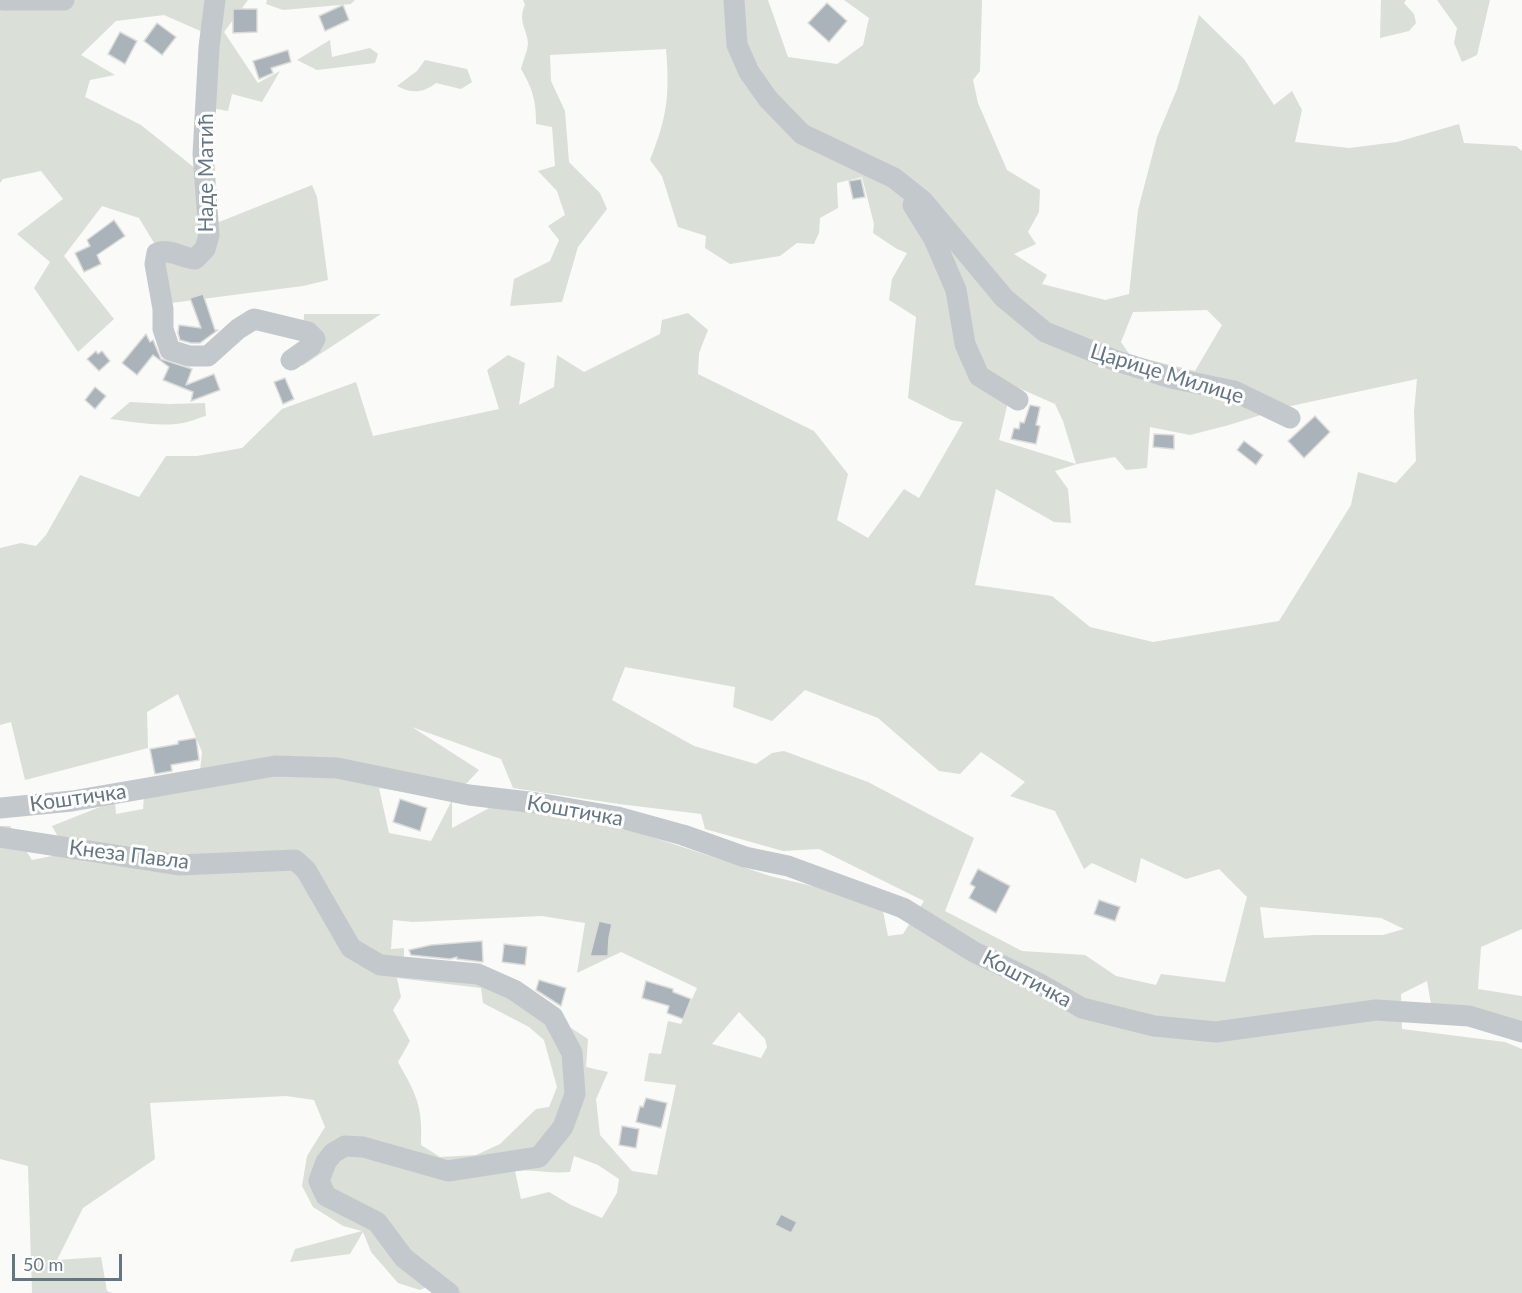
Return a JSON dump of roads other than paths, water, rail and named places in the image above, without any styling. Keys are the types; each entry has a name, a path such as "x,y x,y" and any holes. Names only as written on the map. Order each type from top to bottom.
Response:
{"street":[{"path":"3,0 64,0"},
{"name":"Наде Матић","path":"215,0 209,46 203,154 209,235 205,249 195,259 183,258 164,250 157,253 154,264 163,309 164,329 170,350 189,356 208,356 238,329 254,319 309,332 315,339 311,346 291,360"},
{"name":"Царице Милице","path":"734,0 737,45 749,72 768,99 802,135 894,178 923,201 1004,298 1045,332 1114,360 1171,378 1234,391 1290,418"},
{"path":"894,178 934,239 956,290 965,344 978,376 1018,400"},
{"name":"Коштичка","path":"0,808 72,801 275,766 337,768 469,795 537,803 618,817 683,835 745,857 788,866 903,908 975,952 1042,985 1082,1008 1154,1026 1216,1032 1376,1010 1469,1016 1522,1032"},
{"name":"Кнеза Павла","path":"0,837 179,865 295,860 306,870 351,948 380,965 478,974 514,990 553,1017 572,1053 575,1094 563,1127 539,1157 448,1171 363,1147 345,1146 333,1153 326,1162 319,1181 326,1196 377,1222 404,1258 449,1293"}]}
